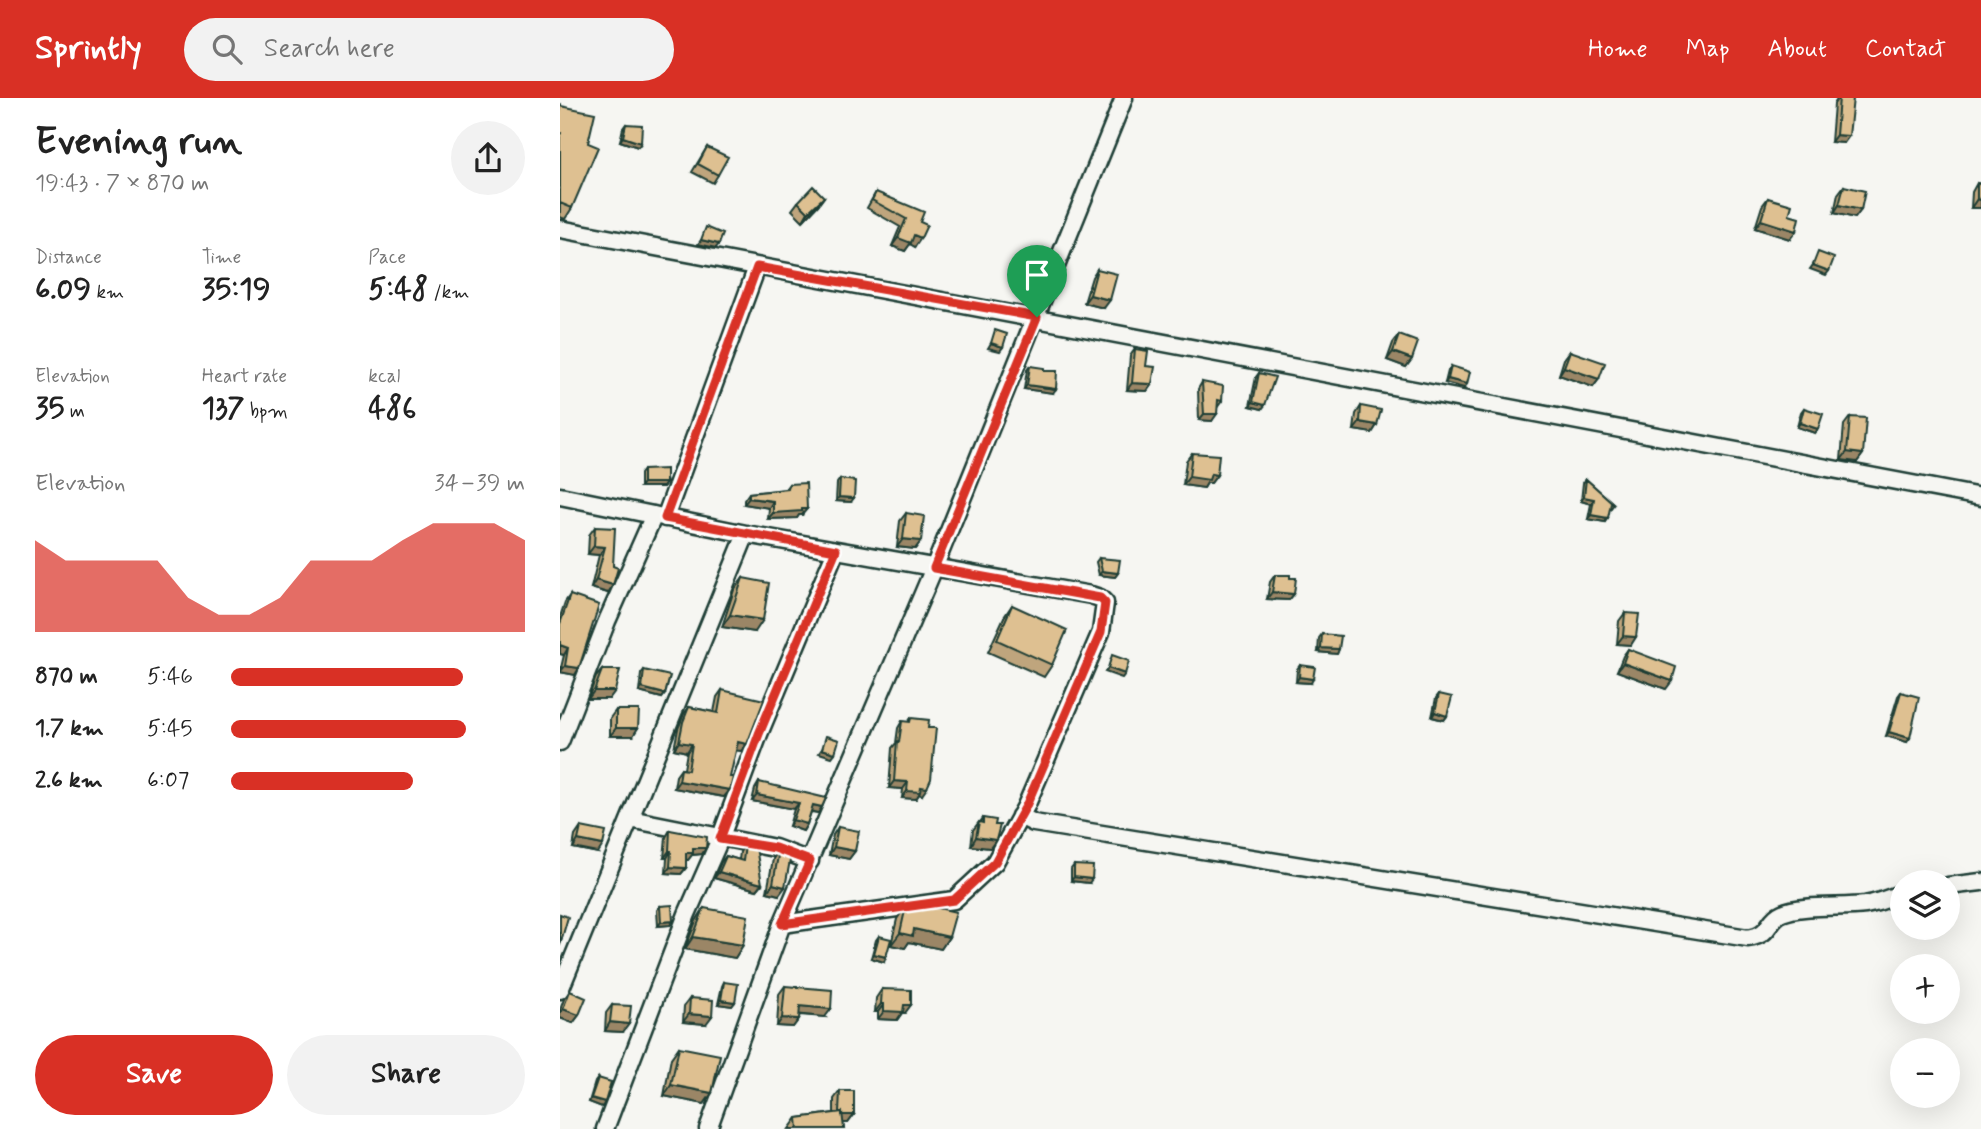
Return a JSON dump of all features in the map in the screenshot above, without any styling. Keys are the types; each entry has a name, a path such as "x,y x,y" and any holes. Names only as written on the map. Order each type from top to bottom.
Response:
{"street":[{"path":"708,1129 782,924 934,568 1124,98"},
{"path":"560,229 1981,497"},
{"path":"560,742 607,621 659,517 757,267"},
{"path":"561,497 746,534 1091,596 1100,598 1105,603 1101,632 1020,816 995,862 954,900 782,924"},
{"path":"560,990 746,534"},
{"path":"606,1129 687,914 720,839 759,734 836,550"},
{"path":"1020,816 1034,823 1666,927 1748,938 1758,937 1766,932 1775,918 1782,913 1821,907 1865,905 1890,897"},
{"path":"630,819 775,848 810,861"},
{"path":"1960,885 1981,882"}],"building":[{"path":"1839,98 1853,98 1849,136 1836,135"},
{"path":"561,106 595,113 588,143 598,147 572,208 560,203"},
{"path":"626,124 642,125 641,143 623,137"},
{"path":"707,147 728,157 718,175 698,164"},
{"path":"1977,183 1981,184 1981,200 1977,199"},
{"path":"813,186 824,197 808,212 798,202"},
{"path":"1844,186 1865,191 1861,210 1839,205"},
{"path":"876,192 924,212 920,222 927,225 921,238 914,235 911,243 898,238 906,219 872,200"},
{"path":"1768,198 1792,205 1789,215 1799,218 1796,231 1761,220"},
{"path":"706,227 723,234 719,244 701,240"},
{"path":"1818,252 1834,258 1829,271 1813,265"},
{"path":"1097,269 1117,274 1110,300 1090,295"},
{"path":"995,330 1007,334 1003,347 991,343"},
{"path":"1399,335 1418,342 1412,359 1393,352"},
{"path":"1135,349 1148,351 1146,366 1155,367 1152,384 1132,383"},
{"path":"1570,351 1605,363 1599,379 1564,367"},
{"path":"1030,366 1044,368 1044,371 1057,371 1056,389 1027,385"},
{"path":"1451,366 1470,372 1467,384 1448,379"},
{"path":"1259,373 1275,377 1265,405 1253,402"},
{"path":"1202,382 1223,386 1222,401 1218,400 1217,414 1204,414"},
{"path":"1361,406 1381,410 1377,425 1360,422"},
{"path":"1804,408 1823,414 1818,429 1800,423"},
{"path":"1850,417 1866,418 1863,454 1847,452"},
{"path":"1192,453 1219,455 1217,475 1211,474 1209,480 1189,477"},
{"path":"666,469 666,483 643,483 643,470"},
{"path":"840,479 855,481 854,498 839,497"},
{"path":"1586,479 1614,504 1611,503 1608,518 1591,515 1594,499 1584,497"},
{"path":"806,483 807,509 802,511 773,513 773,501 749,498 749,493 788,489 789,484"},
{"path":"906,513 924,516 921,541 903,539"},
{"path":"595,527 615,528 613,566 618,568 613,585 596,580 605,547 594,546"},
{"path":"1099,558 1120,560 1118,573 1102,571"},
{"path":"1275,575 1290,575 1290,578 1296,578 1294,594 1272,592"},
{"path":"743,578 769,583 763,620 730,615"},
{"path":"570,595 599,605 579,668 565,666 568,648 560,645 560,624"},
{"path":"1012,605 1067,630 1052,665 997,640"},
{"path":"1625,613 1639,614 1636,637 1623,636"},
{"path":"1322,634 1341,636 1339,649 1321,648"},
{"path":"1628,649 1676,667 1672,681 1623,663"},
{"path":"1112,655 1129,661 1125,674 1108,668"},
{"path":"1300,665 1315,667 1313,679 1299,677"},
{"path":"602,670 620,670 615,691 594,691"},
{"path":"644,670 670,676 665,694 642,688"},
{"path":"722,690 764,700 747,744 738,742 730,777 733,777 730,790 679,781 681,769 688,770 692,744 679,742 689,707 718,713"},
{"path":"1901,692 1919,697 1910,738 1889,732"},
{"path":"1439,694 1452,697 1447,716 1435,712"},
{"path":"616,710 639,710 638,728 616,728"},
{"path":"911,718 929,720 928,728 936,728 931,779 927,788 921,787 920,792 907,791 908,782 894,781 897,741 899,742 902,721 910,722"},
{"path":"826,736 839,740 835,753 822,749"},
{"path":"759,782 826,798 822,807 813,805 807,824 793,820 799,803 757,795"},
{"path":"983,818 996,820 995,825 1000,825 996,840 976,837 979,822 983,823"},
{"path":"581,827 606,832 603,845 578,840"},
{"path":"838,827 859,831 855,851 834,847"},
{"path":"670,830 707,837 706,848 693,848 693,853 686,853 686,868 670,867"},
{"path":"745,845 756,847 762,884 719,872 726,856 743,861"},
{"path":"779,850 791,855 785,887 773,884"},
{"path":"1074,865 1093,866 1092,879 1074,877"},
{"path":"921,904 956,912 949,937 914,929 913,936 900,933 906,906"},
{"path":"672,905 673,921 661,922 660,906"},
{"path":"704,908 748,916 743,945 693,937"},
{"path":"560,914 568,917 560,945"},
{"path":"879,936 891,939 886,957 874,954"},
{"path":"724,982 738,984 735,1002 721,1000"},
{"path":"785,986 832,990 831,1009 800,1006 799,1019 782,1018"},
{"path":"882,989 911,990 911,1005 904,1005 903,1012 884,1011 884,1004 881,1004"},
{"path":"570,991 586,998 579,1015 563,1009"},
{"path":"690,998 713,1000 712,1016 689,1014"},
{"path":"612,1005 631,1006 629,1024 610,1022"},
{"path":"679,1047 720,1055 712,1093 671,1085"},
{"path":"598,1078 611,1082 605,1102 591,1098"},
{"path":"840,1091 854,1091 854,1115 842,1115 842,1112 839,1112"},
{"path":"842,1112 844,1129 798,1129 797,1118"}],"route":[{"path":"757,267 1037,317 934,568 1100,598 1105,603 1101,632 1026,806 995,862 954,900 782,924 810,861 775,848 720,839 759,734 836,550 665,518 757,267"}]}
